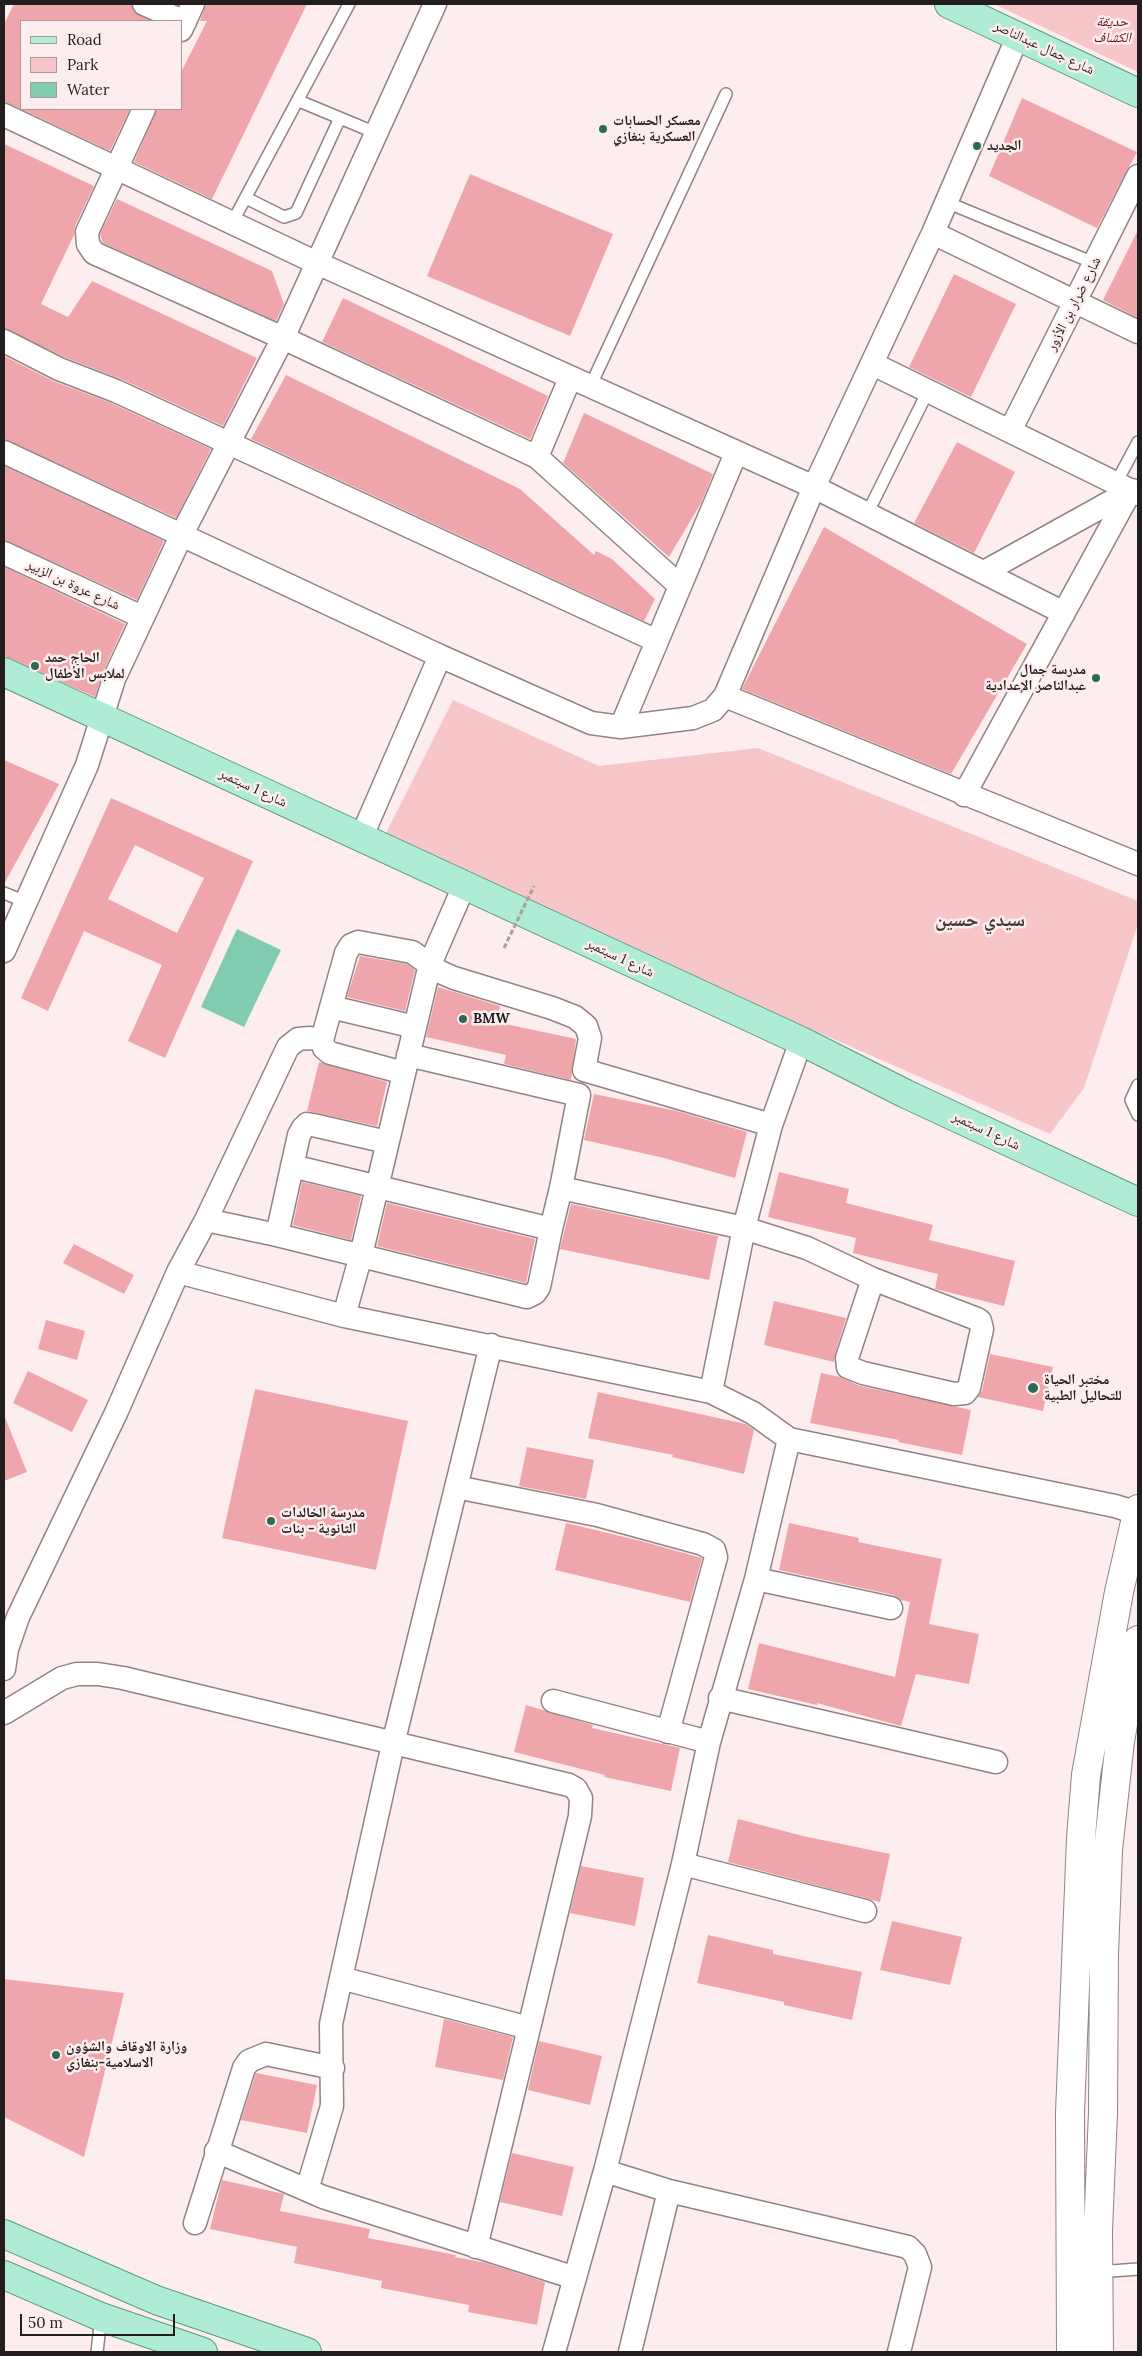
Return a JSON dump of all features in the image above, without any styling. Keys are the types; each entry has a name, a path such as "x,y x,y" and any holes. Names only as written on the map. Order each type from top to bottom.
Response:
{"main road":[{"name":"شارع جمال عبدالناصر","path":"949,4 1138,93"},
{"name":"شارع 1 سبتمبر","path":"4,672 801,1041 1134,1205"},
{"path":"1099,2352 1085,2272 1070,2113 1081,1838 1086,1775 1119,1592 1138,1511"},
{"path":"1071,2352 1085,2272 1103,2113 1104,1954 1108,1850 1120,1741 1138,1640"},
{"path":"4,2234 156,2300 307,2352"},
{"path":"4,2275 101,2317 203,2352"}],"street":[{"path":"144,4 187,19"},
{"path":"4,951 87,765 114,678 182,534 282,338 435,4"},
{"path":"4,452 440,656 591,723 620,727 693,718 713,710 725,696 814,487 933,233 1018,36"},
{"path":"144,110 87,232 88,244 94,254 282,338 537,457 680,586"},
{"path":"4,115 317,263 814,487 1064,613"},
{"name":"شارع ضرار بن الأزور","path":"1010,431 1138,176"},
{"path":"933,233 1138,332"},
{"path":"4,341 58,368 116,391 657,641"},
{"path":"873,364 1131,488"},
{"path":"537,457 580,382"},
{"path":"620,727 736,453"},
{"path":"984,572 1131,488"},
{"path":"964,795 1131,488"},
{"name":"شارع عروة بن الزبير","path":"4,554 142,617"},
{"path":"361,838 440,656"},
{"path":"725,696 964,795 1138,864"},
{"path":"344,1316 361,1255 430,964 464,886"},
{"path":"206,1220 361,1255 528,1297 535,1293 539,1287 561,1188 584,1070 590,1038 586,1026 575,1017 552,1008 454,978 440,972 412,952 358,942 351,945 346,953 322,1040 324,1048 330,1053 406,1064 579,1095"},
{"path":"331,1007 415,1026"},
{"path":"4,1669 7,1649 18,1617 116,1412 178,1272 206,1220 288,1047 298,1039 322,1040"},
{"path":"711,1392 744,1228 772,1125 801,1041"},
{"path":"584,1070 772,1125"},
{"path":"277,1235 299,1134 307,1124 387,1142"},
{"path":"292,1166 551,1229"},
{"path":"561,1188 744,1228 807,1248 873,1279 980,1320 982,1329 968,1388 965,1393 954,1394 863,1373 848,1367 847,1358 873,1279"},
{"path":"178,1272 344,1316 711,1392 753,1413 789,1439 1138,1511"},
{"path":"307,2190 332,2106 332,2024 342,1978 393,1744 491,1345"},
{"path":"554,2352 605,2171 683,1864 720,1698 756,1579 789,1439"},
{"path":"456,1487 597,1515 703,1544 714,1550 716,1557 668,1732"},
{"path":"756,1579 891,1608"},
{"path":"4,1713 62,1678 78,1674 98,1674 133,1680 393,1744 560,1782 576,1788 581,1798 580,1816 476,2247"},
{"path":"720,1698 996,1762"},
{"path":"553,1701 709,1742"},
{"path":"683,1864 865,1911"},
{"path":"342,1978 528,2028"},
{"path":"194,2223 244,2068 249,2061 266,2054 333,2068"},
{"path":"216,2151 324,2198 575,2278"},
{"path":"605,2171 669,2190 908,2247 915,2254 920,2267 899,2352"},
{"path":"630,2352 669,2190"}],"lane":[{"path":"232,223 349,4"},
{"path":"580,382 726,94"},
{"path":"299,100 376,133"},
{"path":"246,198 284,217 296,213 340,118"},
{"path":"946,202 1094,263"},
{"path":"867,514 928,391"},
{"path":"1131,488 1138,442"},
{"path":"4,893 26,902"},
{"path":"1138,1085 1131,1100 1138,1115"},
{"path":"1085,2272 1138,2269"},
{"path":"96,2352 101,2317"}],"path":[{"path":"504,948 534,886"}],"green space":[{"name":"حديقة الكشاف","path":"994,4 1138,4 1138,72"},
{"path":"453,700 599,766 758,748 1138,901 1138,924 1084,1088 1050,1134 382,841"}],"water":[{"path":"237,929 281,950 244,1027 201,1007"}],"building":[{"path":"14,4 131,4 134,12 149,20 20,20 20,109 4,102 4,24"},
{"path":"206,4 307,4 212,199 134,162 157,110 182,110 182,70 207,21 200,21"},
{"path":"1022,98 1137,152 1097,228 989,176"},
{"path":"23,110 130,110 110,151"},
{"path":"4,144 94,186 75,226 74,235 41,304 68,317 92,281 257,358 223,426 121,379 64,357 4,328"},
{"path":"470,174 613,234 570,336 427,276"},
{"path":"117,199 272,271 284,304 276,321 103,243 100,234"},
{"path":"1138,230 1138,318 1103,300"},
{"path":"954,274 1016,304 971,397 909,367"},
{"path":"343,298 548,396 530,439 322,342"},
{"path":"4,356 53,381 111,403 211,449 176,518 4,439"},
{"path":"286,375 520,489 594,555 596,551 612,559 655,599 644,621 251,439"},
{"path":"584,413 713,474 701,503 669,557 563,463"},
{"path":"957,442 1015,472 974,553 914,523"},
{"path":"4,466 164,541 137,600 4,540"},
{"path":"824,527 1027,644 951,774 742,689"},
{"path":"4,567 125,624 102,674 95,697 4,656"},
{"path":"4,760 59,784 4,884"},
{"path":"111,798 253,861 165,1058 128,1041 162,965 84,931 48,1011 21,998","holes":["135,845 204,878 177,933 108,899"]},
{"path":"360,956 407,964 415,970 405,1011 347,997"},
{"path":"438,987 500,1006 496,1022 576,1039 571,1080 504,1064 506,1055 426,1037"},
{"path":"319,1062 387,1082 377,1126 307,1111"},
{"path":"594,1094 677,1111 747,1132 735,1178 664,1158 584,1140"},
{"path":"779,1172 849,1189 846,1203 933,1225 929,1240 1015,1261 1004,1306 935,1289 938,1274 853,1253 856,1238 768,1217"},
{"path":"302,1182 361,1196 351,1240 293,1225"},
{"path":"387,1203 535,1239 526,1283 377,1246"},
{"path":"571,1204 718,1236 709,1280 560,1249"},
{"path":"74,1244 134,1275 124,1294 63,1263"},
{"path":"774,1301 846,1318 834,1362 764,1345"},
{"path":"46,1320 85,1331 77,1360 38,1349"},
{"path":"990,1354 1053,1367 1043,1411 978,1397 982,1391"},
{"path":"28,1371 88,1400 72,1432 13,1403"},
{"path":"821,1373 840,1377 860,1386 971,1410 962,1455 898,1442 899,1440 810,1423"},
{"path":"255,1389 408,1421 376,1570 222,1538"},
{"path":"598,1392 746,1424 754,1430 744,1474 672,1457 673,1455 588,1438"},
{"path":"4,1415 27,1472 4,1481"},
{"path":"527,1447 594,1460 586,1499 519,1486"},
{"path":"566,1523 702,1558 690,1602 555,1570"},
{"path":"789,1523 859,1538 858,1542 942,1559 929,1624 979,1634 969,1684 916,1674 901,1726 817,1703 817,1705 748,1689 759,1643 895,1677 910,1602 901,1600 894,1595 779,1570"},
{"path":"526,1705 593,1725 592,1728 680,1748 671,1791 604,1777 605,1775 514,1752"},
{"path":"738,1819 803,1836 890,1854 880,1902 728,1862"},
{"path":"581,1866 644,1878 635,1926 570,1913"},
{"path":"892,1921 962,1937 950,1985 880,1970"},
{"path":"708,1935 773,1950 773,1954 862,1972 852,2020 784,2005 784,2002 697,1983"},
{"name":"وزارة الاوقاف والشؤون الاسلامية-بنغازي","path":"4,1979 124,1993 84,2157 4,2117"},
{"path":"444,2019 513,2037 503,2080 435,2067"},
{"path":"539,2041 602,2056 590,2105 528,2090"},
{"path":"256,2073 317,2085 307,2133 241,2120"},
{"path":"512,2153 574,2167 562,2216 500,2202"},
{"path":"222,2180 284,2194 280,2211 370,2229 368,2238 456,2255 455,2257 486,2263 545,2282 537,2325 468,2312 469,2305 381,2288 382,2281 294,2263 297,2247 210,2229"}],"place":[{"name":"معسكر الحسابات العسكرية بنغازي","path":"603,129"},
{"name":"الجديد","path":"977,146"},
{"name":"الحاج حمد لملابس الأطفال","path":"35,666"},
{"name":"مدرسة جمال عبدالناصر الإعدادية","path":"1096,678"},
{"name":"BMW","path":"463,1019"},
{"name":"مختبر الحياة للتحاليل الطبية","path":"1033,1388"},
{"name":"مدرسة الخالدات الثانوية - بنات","path":"271,1521"},
{"name":"وزارة الاوقاف والشؤون الاسلامية-بنغازي","path":"56,2055"}],"district":[{"name":"سيدي حسين","path":"980,921"}]}
